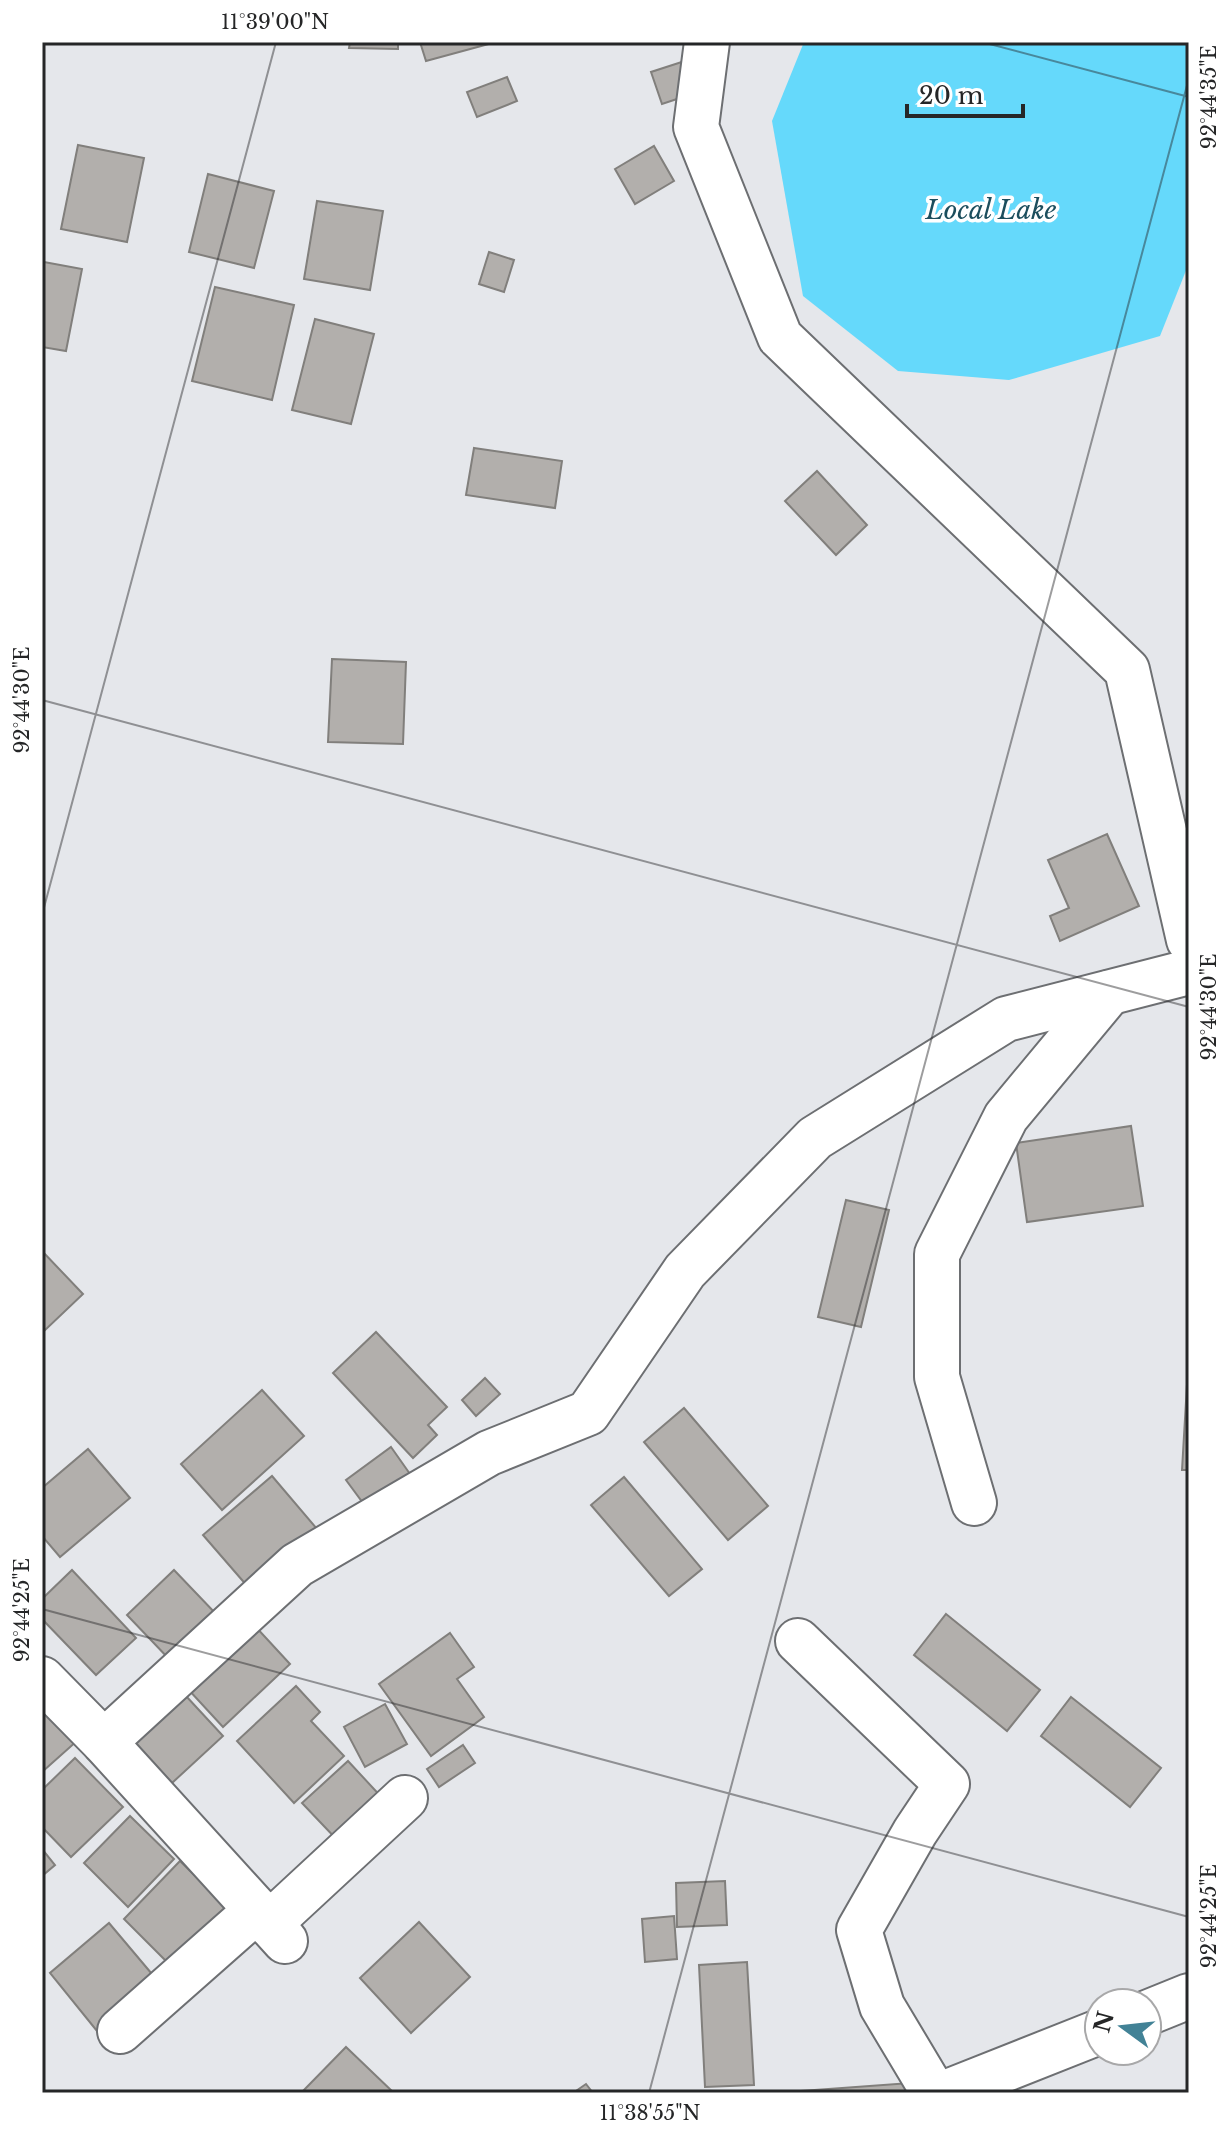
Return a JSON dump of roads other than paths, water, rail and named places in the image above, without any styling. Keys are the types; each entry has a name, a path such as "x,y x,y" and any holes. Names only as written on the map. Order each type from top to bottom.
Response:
{"street":[{"path":"707,42 696,127 780,337 1127,670 1189,940"},
{"path":"104,1742 297,1565 489,1453 588,1413 685,1271 815,1138 1006,1019 1189,972"},
{"path":"974,1503 937,1377 937,1254 1006,1117 1109,993"},
{"path":"798,1641 947,1784 915,1832 859,1930 882,2006 934,2093"},
{"path":"42,1679 104,1742 270,1925"},
{"path":"120,2031 270,1925 405,1798"},
{"path":"1163,2007 1189,1996"},
{"path":"945,2093 1083,2038"}],"water":[{"name":"Local Lake","path":"804,42 1189,42 1189,263 1160,336 1009,380 898,371 803,296 772,121"}]}
